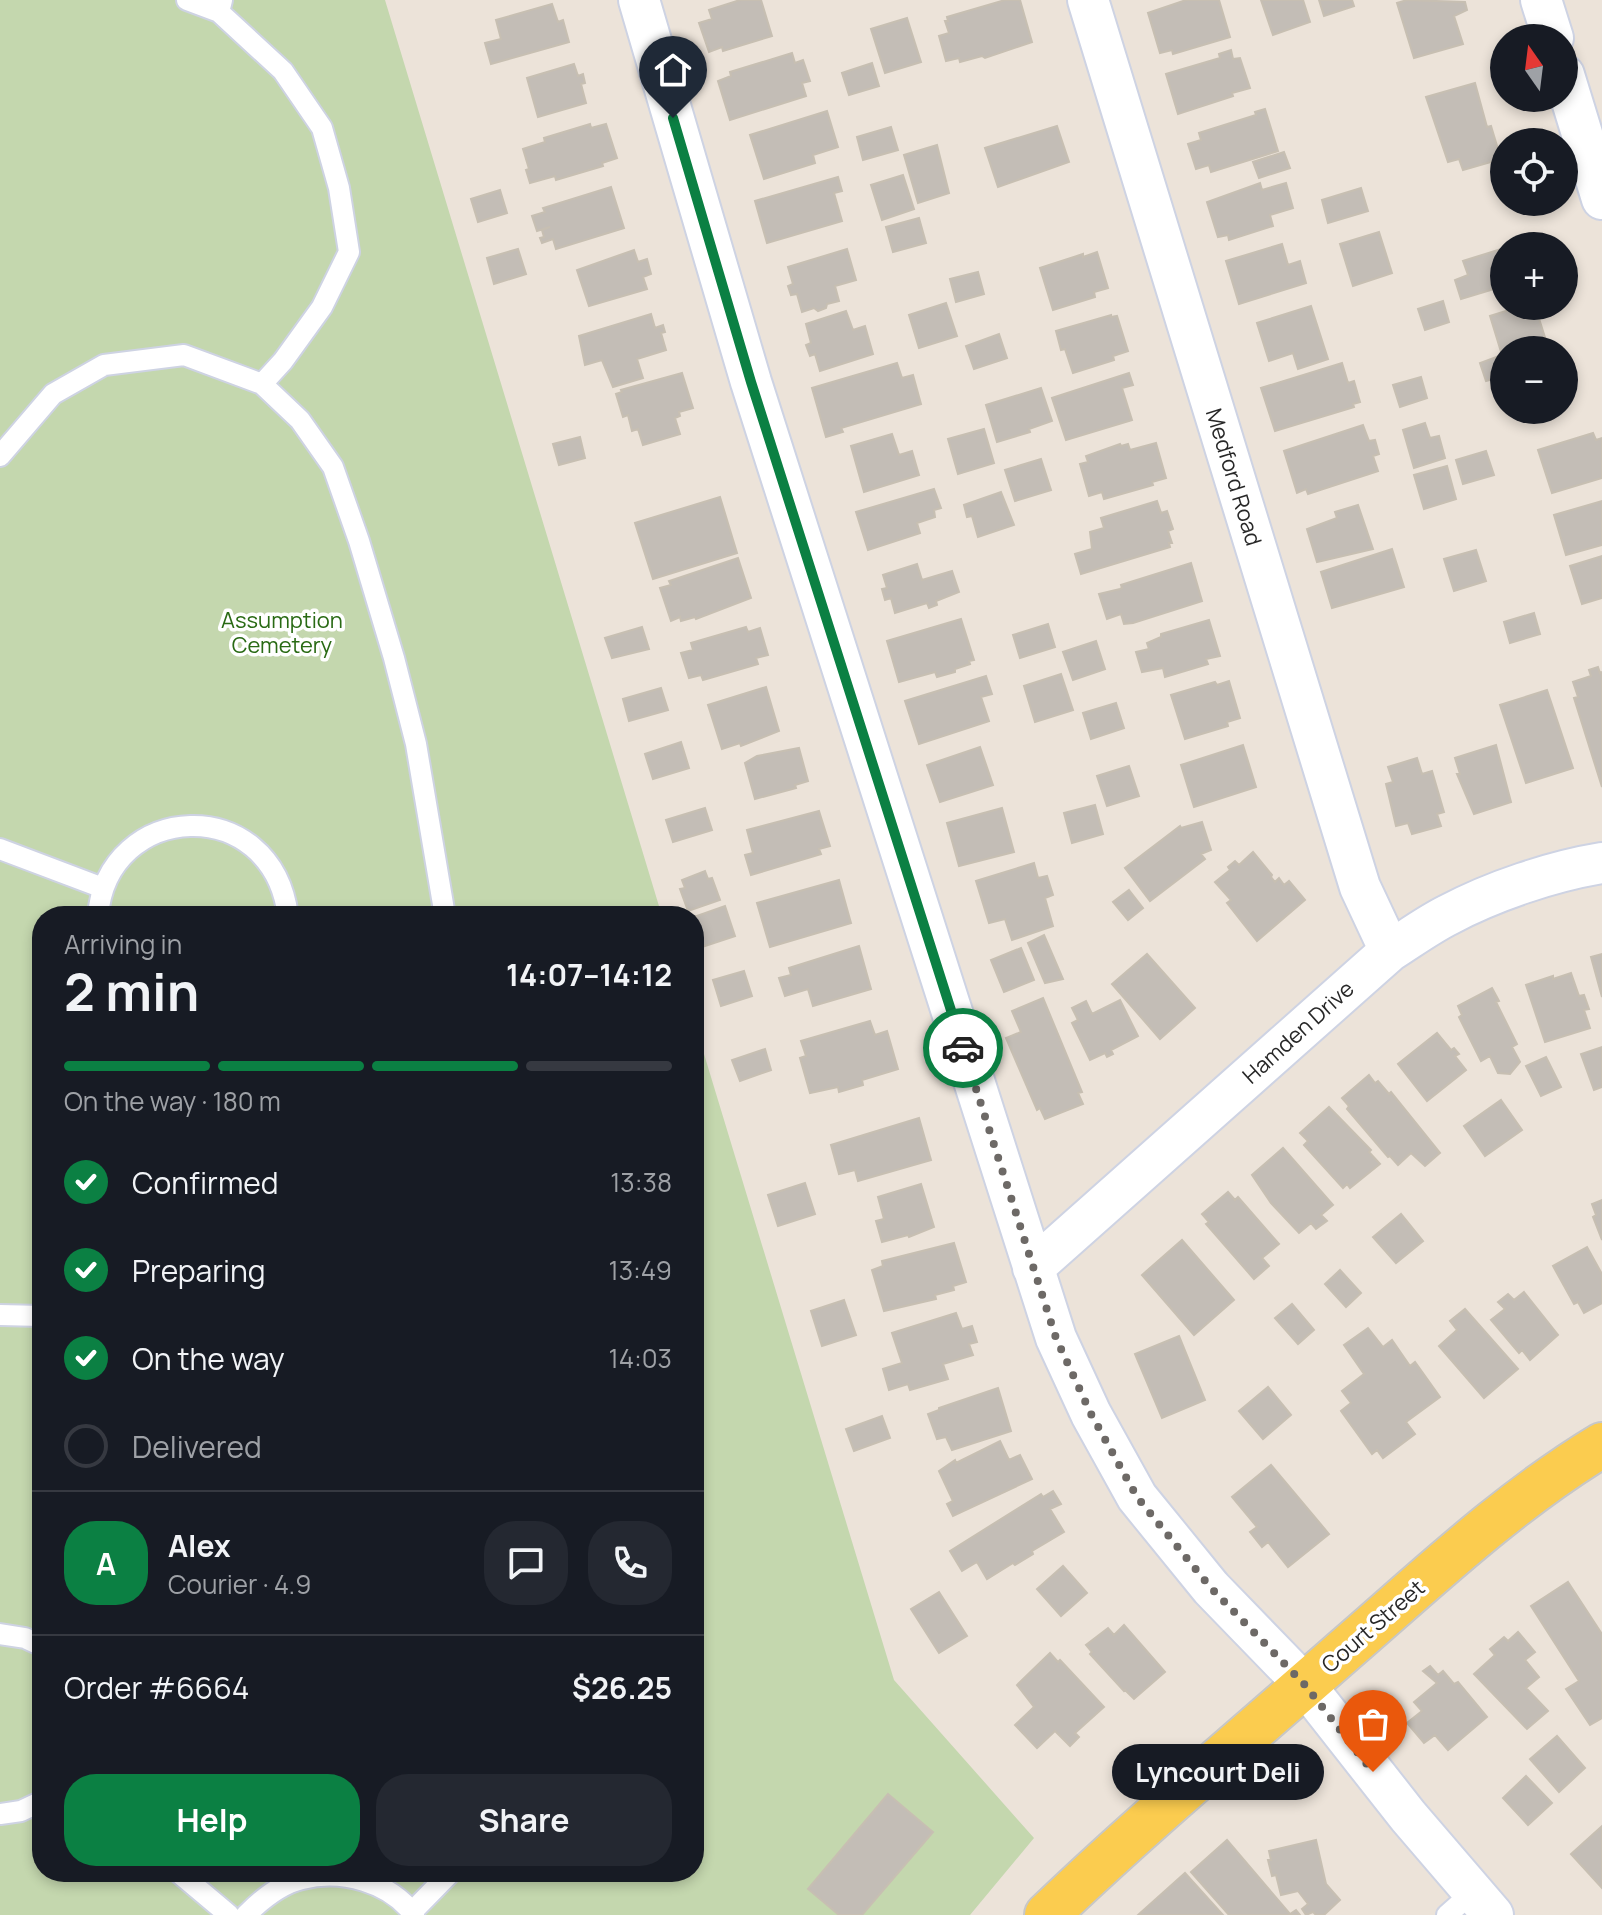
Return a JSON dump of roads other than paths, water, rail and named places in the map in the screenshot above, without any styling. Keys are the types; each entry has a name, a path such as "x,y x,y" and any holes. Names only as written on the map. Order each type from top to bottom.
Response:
{"main road":[{"name":"Court Street","path":"1047,1915 1111,1853 1471,1541 1577,1460 1602,1445"}],"street":[{"path":"639,0 751,382 1033,1268 1062,1350 1091,1414 1137,1497 1211,1588 1305,1685 1408,1816 1471,1907"},
{"name":"Medford Road","path":"1088,0 1360,887 1390,951"},
{"path":"1541,0 1549,24"},
{"path":"1575,112 1602,199"},
{"name":"Hamden Drive","path":"1033,1268 1390,951 1449,914 1505,891 1602,863"}],"lane":[{"path":"187,0 220,6 283,71 322,128 339,188 349,252 322,307 283,361 262,384"},
{"path":"0,456 53,394 104,365 184,355 262,384 300,420 333,467 359,541 416,744 443,906"},
{"path":"100,906 103,888 117,862 139,842 166,829 196,825 225,830 251,845 272,866 285,893 287,906"},
{"path":"0,849 103,888"},
{"path":"0,1315 32,1316"},
{"path":"0,1634 32,1641"},
{"path":"0,1814 32,1806"},
{"path":"190,1882 229,1915"},
{"path":"246,1915 266,1895 295,1882"},
{"path":"393,1882 413,1914 442,1882"}],"place":[{"name":"Lyncourt Deli","path":"1373,1772"}],"park label":[{"name":"Assumption Cemetery","path":"282,632"}]}
